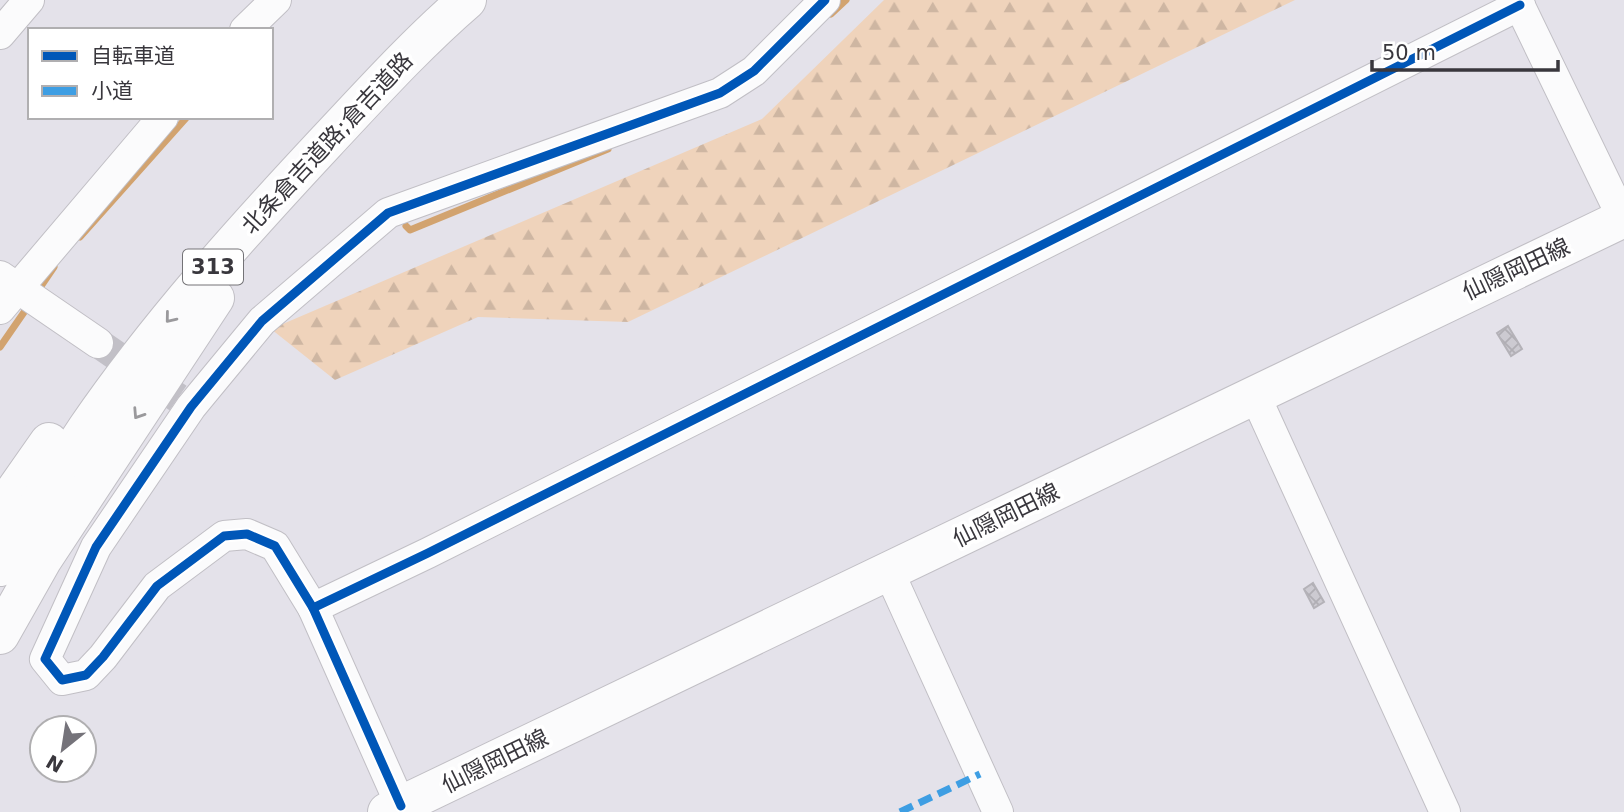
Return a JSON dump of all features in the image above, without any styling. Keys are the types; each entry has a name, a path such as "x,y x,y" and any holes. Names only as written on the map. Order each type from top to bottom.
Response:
{"main road":[{"name":"北条倉吉道路;倉吉道路","path":"0,525 69,414 144,310 193,250 279,156 436,0"},
{"name":"北条倉吉道路;倉吉道路","path":"0,567 88,427 214,265 368,97 467,0"},
{"path":"0,635 43,559 297,173"},
{"name":"仙隠岡田線","path":"394,809 1254,394 1624,219"},
{"path":"0,512 69,414"}],"street":[{"path":"0,34 29,0"},
{"path":"247,28 276,0"},
{"path":"394,809 313,608 275,546 247,534 224,536 157,586 103,657 86,674 62,680 45,659 96,547 185,403 262,321 388,213 720,93 754,71 825,0"},
{"path":"313,608 440,547 1518,2 1624,219"},
{"path":"98,343 6,290 161,119"},
{"path":"1254,394 1445,812"},
{"path":"889,572 998,812"}],"green space":[{"path":"884,0 1295,0 628,322 478,317 335,380 271,329 762,119"}],"building":[{"path":"1508,326 1522,349 1511,356 1497,333"},
{"path":"1313,583 1324,602 1314,608 1304,589"}],"waterway":[{"path":"831,14 846,0"},
{"path":"80,237 185,119"},
{"path":"406,226 410,230 608,149"},
{"path":"37,292 54,267"},
{"path":"0,347 29,305"}],"tunnel":[{"path":"98,343 178,398"}],"marked path":[{"path":"900,812 980,774"}],"cycle path":[{"path":"401,806 313,608 275,546 247,534 224,536 157,586 86,675 62,680 45,659 96,547 191,407 262,321 388,213 720,93 754,71 825,0"},
{"path":"313,608 428,553 1520,5"}]}
